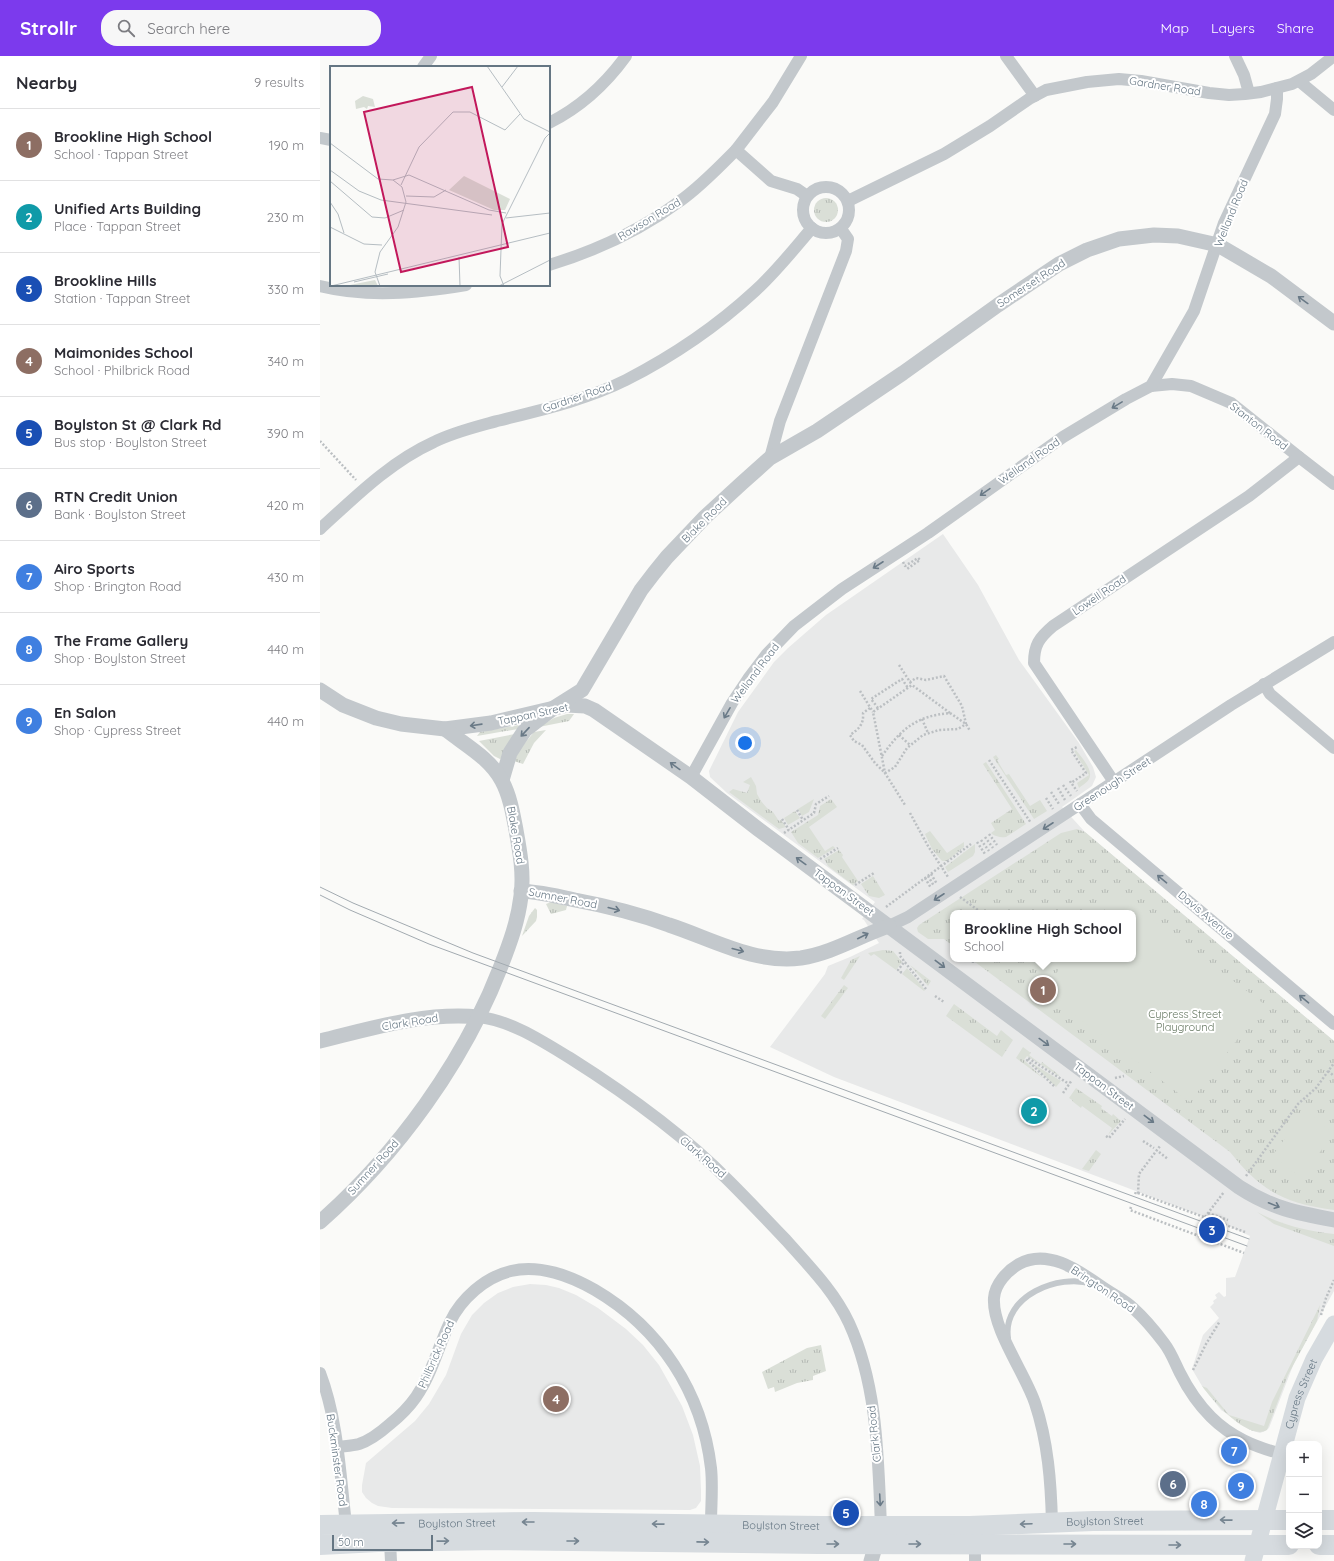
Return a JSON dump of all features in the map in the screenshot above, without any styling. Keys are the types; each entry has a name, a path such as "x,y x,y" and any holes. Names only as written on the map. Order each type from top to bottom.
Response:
{"highway":[{"name":"Boylston Street","path":"320,1525 526,1522 711,1517 876,1544 970,1526 1142,1520 1286,1520"},
{"path":"1322,1520 1334,1520"},
{"name":"Boylston Street","path":"320,1545 390,1551 549,1540 876,1544 975,1552 1256,1553 1286,1546"},
{"path":"1322,1545 1334,1545"}],"main road":[{"name":"Cypress Street","path":"1256,1553 1299,1392 1314,1359 1327,1320"}],"street":[{"path":"424,66 431,56"},
{"path":"550,122 566,114 587,99 603,84 626,56"},
{"name":"Rawson Road","path":"550,265 609,243 681,201 736,150 773,102 801,56"},
{"path":"1006,56 1035,96"},
{"path":"1235,56 1244,75 1249,93"},
{"name":"Gardner Road","path":"848,201 944,154 1046,90 1110,79 1141,81 1209,93 1249,93 1277,88 1299,80 1311,74 1334,56"},
{"path":"1299,80 1334,110"},
{"name":"Welland Road","path":"691,777 732,703 767,654 794,626 842,589 928,533 1063,437 1126,399 1151,386 1194,311 1218,245 1224,223 1275,114 1277,88"},
{"path":"320,138 330,140"},
{"path":"736,150 768,179 796,189 807,196"},
{"path":"823,186 831,186 844,194 848,201 850,208 849,216 846,223 840,229 826,234 812,228 807,223 804,216 803,206 807,196 815,189 823,186"},
{"name":"Gardner Road","path":"320,529 376,479 407,457 434,442 464,430 548,408 594,393 626,380 669,356 703,334 756,290 783,262 812,228"},
{"path":"770,458 780,421 846,251 848,239 840,229"},
{"name":"Somerset Road","path":"770,458 817,431 1059,264 1087,250 1119,239 1154,235 1178,236 1218,245 1271,276 1334,323"},
{"path":"320,286 359,293 382,293 456,286"},
{"name":"Stanton Road","path":"1151,386 1172,384 1191,386 1231,403 1334,484"},
{"name":"Lowell Road","path":"1114,782 1034,663 1034,653 1037,643 1043,634 1053,626 1249,496 1299,457"},
{"name":"Blake Road","path":"502,780 508,757 526,730 554,707 582,690 641,590 667,557 705,517 770,458"},
{"name":"Greenough Street","path":"889,926 908,917 1264,684 1334,642"},
{"path":"1264,684 1270,694 1334,748"},
{"name":"Tappan Street","path":"320,690 343,706 376,718 401,724 445,729 491,722 554,707 577,705 585,706 594,710 691,777 758,829 1248,1192 1271,1204 1293,1212 1334,1220"},
{"name":"Blake Road","path":"445,729 481,756 502,780 511,804 522,867 521,891"},
{"name":"Davis Avenue","path":"1080,804 1091,819 1334,1024"},
{"name":"Sumner Road","path":"320,1222 353,1191 400,1138 447,1071 479,1017 494,984 517,918 521,891 549,894 648,918 735,950 771,957 795,958 817,954 842,947 872,932 889,926"},
{"name":"Clark Road","path":"320,1041 414,1018 454,1016 479,1017 505,1023 538,1039 592,1072 644,1108 730,1181 816,1274 834,1296 860,1352 872,1406 879,1474 876,1544"},
{"name":"Brington Road","path":"1052,1523 1051,1486 1044,1433 1034,1401 999,1322 994,1297 998,1284 1003,1277 1020,1264 1038,1259 1058,1262 1077,1270 1133,1307 1163,1342 1188,1387 1203,1408 1214,1420 1246,1442 1282,1454"},
{"name":"Philbrick Road","path":"337,1447 358,1444 371,1438 384,1430 407,1408 417,1396 425,1382 450,1321 473,1292 493,1278 511,1271 524,1269 547,1271 579,1282 611,1300 644,1327 671,1359 696,1408 703,1428 711,1468 711,1517"},
{"name":"Buckminster Road","path":"320,1373 329,1405 337,1447 346,1524"}],"lane":[{"path":"1010,1349 1008,1333 1010,1318 1016,1307 1028,1295 1044,1287 1076,1281 1086,1282 1109,1291"}],"path":[{"path":"320,441 364,490"},
{"path":"918,558 920,560 907,568 918,558"},
{"path":"903,562 907,568"},
{"path":"899,665 912,685 966,724"},
{"path":"910,682 916,678 926,680 944,676 962,706 966,724 970,731"},
{"path":"878,708 872,699 902,679 908,688"},
{"path":"873,712 912,685"},
{"path":"860,692 873,712 885,773"},
{"path":"870,708 863,713 861,727 850,735 854,741 862,745 875,763 885,773 905,805"},
{"path":"882,756 899,735 910,725 935,714 950,713"},
{"path":"922,719 928,733"},
{"path":"885,773 895,767 903,753 910,745 928,733 939,730 958,729 966,724"},
{"path":"899,735 910,745"},
{"path":"1076,790 1071,782 1086,773 1071,750 1077,746"},
{"path":"989,760 1032,824"},
{"path":"1063,785 1069,794"},
{"path":"1058,788 1063,798"},
{"path":"1051,792 1057,802"},
{"path":"782,834 814,813 816,804 829,796"},
{"path":"1046,798 1051,806"},
{"path":"797,810 803,820"},
{"path":"910,813 946,874"},
{"path":"782,819 789,830"},
{"path":"989,834 997,846"},
{"path":"986,837 993,849"},
{"path":"981,840 989,851"},
{"path":"977,842 985,854"},
{"path":"884,909 971,844"},
{"path":"817,861 838,848"},
{"path":"853,887 874,873"},
{"path":"931,874 935,880"},
{"path":"925,878 930,884 928,876"},
{"path":"960,896 978,910"},
{"path":"900,947 900,956 926,989"},
{"path":"900,973 901,972 898,970 904,961"},
{"path":"935,996 944,1002"},
{"path":"1054,1086 1027,1060 1028,1058 1069,1084"},
{"path":"1244,1180 1298,1104 1316,1088 1334,1063"},
{"path":"1328,1071 1334,1076"},
{"path":"1063,1093 1072,1080"},
{"path":"1106,1136 1109,1138 1124,1119"},
{"path":"1144,1141 1154,1148"},
{"path":"1160,1145 1139,1174 1136,1194 1245,1232"},
{"path":"1159,1152 1168,1159"},
{"path":"1205,1217 1223,1193"},
{"path":"1131,1207 1130,1210 1244,1253"},
{"path":"1208,1213 1228,1220"},
{"path":"1327,1320 1326,1298 1334,1280"},
{"path":"1192,1372 1206,1344 1220,1322"}],"shaded area":[{"path":"943,534 978,585 1019,660 1079,743 1093,767 1096,777 1092,786 1062,807 1085,832 1334,1041 1334,1291 1294,1363 1269,1428 1265,1431 1260,1433 1253,1431 1221,1410 1202,1386 1192,1369 1203,1335 1219,1318 1210,1307 1214,1303 1213,1301 1217,1298 1215,1295 1219,1292 1224,1297 1226,1296 1226,1278 1235,1277 1250,1236 1231,1227 834,1077 770,1047 825,974 828,966 879,943 862,919 875,902 727,793 710,777 709,771 738,712 774,662 826,615"},
{"path":"530,1284 559,1288 576,1295 598,1308 626,1329 643,1345 659,1365 682,1406 693,1435 700,1466 701,1490 701,1501 696,1508 690,1510 392,1508 378,1506 366,1498 362,1492 362,1485 366,1463 415,1421 429,1404 446,1375 461,1334 472,1315 484,1303 498,1293 513,1287"}],"green space":[{"path":"826,198 835,201 838,210 835,219 826,222 817,219 814,210 817,201"},
{"path":"567,714 574,714 569,721 539,727 554,718"},
{"path":"519,725 518,729 477,736 480,732"},
{"path":"546,730 534,743 523,764 514,761 520,749 534,732"},
{"path":"515,734 502,758 500,759 494,756 479,741"},
{"path":"1076,750 1090,772 1087,782 1079,788 1077,783 1089,775 1074,751"},
{"path":"996,755 999,759 997,760 1006,775 1009,774 1030,806 1040,800 1047,811 1034,819 993,757"},
{"path":"986,762 1026,824 1006,837 991,833 995,830 991,823 1012,809 983,764"},
{"path":"751,777 761,801 773,812 779,821 781,820 786,827 779,829 729,792 733,789 747,793 750,785 743,782"},
{"path":"814,799 809,812 802,816 798,809"},
{"path":"831,799 837,807 809,827 825,851 833,846 835,848 818,858 798,843 791,832 818,815 820,806"},
{"path":"795,811 800,818 788,825 784,818"},
{"name":"Cypress Street Playground","path":"1077,829 1085,832 1334,1041 1334,1210 1287,1199 1263,1186 1252,1177 1230,1152 975,962 1136,962 1136,910 950,910 950,944 944,939 928,939 918,932 917,928 919,925 1061,833"},
{"path":"930,831 947,853 964,842 964,847 947,861 942,861 932,849 925,834"},
{"path":"975,844 975,852 973,856 948,872 945,867"},
{"path":"839,850 858,881 853,885 828,866 824,859"},
{"path":"873,876 885,895 879,898 869,896 861,884"},
{"path":"1117,893 1264,1004 1190,1102 1043,991 1065,962 1136,962 1136,910 1104,910"},
{"path":"551,902 567,906 566,910 551,914 546,904"},
{"path":"535,908 537,910 536,921 522,936 529,916"},
{"path":"883,950 893,951 902,962 896,970 874,954 871,956 868,953"},
{"path":"860,956 844,980 841,978 851,960"},
{"path":"910,965 931,981 928,986"},
{"path":"907,968 925,990 924,991 902,974"},
{"path":"844,985 848,988 825,1019 821,1016"},
{"path":"954,1004 997,1036 1001,1030 1013,1040 1002,1057 946,1016"},
{"path":"1023,1047 1031,1053 1029,1055 1041,1064 1042,1062 1059,1076 1027,1056 1024,1060 1044,1079 1016,1058"},
{"path":"1030,1062 1061,1081 1056,1087"},
{"path":"1076,1088 1102,1106 1101,1108 1112,1116 1113,1114 1121,1121 1108,1135 1112,1128 1082,1106 1081,1108 1069,1098"},
{"path":"1305,1111 1334,1133 1301,1178 1272,1156"},
{"path":"1096,1150 1101,1154 1089,1171 1082,1169"},
{"path":"1257,1212 1295,1227 1334,1234 1334,1246 1274,1224"},
{"path":"1320,1305 1317,1321 1288,1375 1267,1430 1259,1432 1250,1430 1241,1425 1232,1418 1214,1401 1202,1386 1207,1388 1229,1415 1264,1426 1272,1402"},
{"path":"821,1345 826,1371 813,1376 813,1380 797,1383 775,1392 774,1387 768,1389 762,1372 807,1348"}],"tram line":[{"path":"320,887 353,903 473,953 1249,1239"},
{"path":"320,895 350,910 429,944 1247,1246"}],"place":[{"name":"Brookline High School","path":"1043,990"},
{"name":"Unified Arts Building","path":"1034,1111"},
{"name":"Brookline Hills","path":"1212,1230"},
{"name":"Maimonides School","path":"556,1399"},
{"name":"Airo Sports","path":"1234,1451"},
{"name":"RTN Credit Union","path":"1173,1484"},
{"name":"En Salon","path":"1241,1486"},
{"name":"The Frame Gallery","path":"1204,1504"},
{"name":"Boylston St @ Clark Rd","path":"846,1513"}]}
